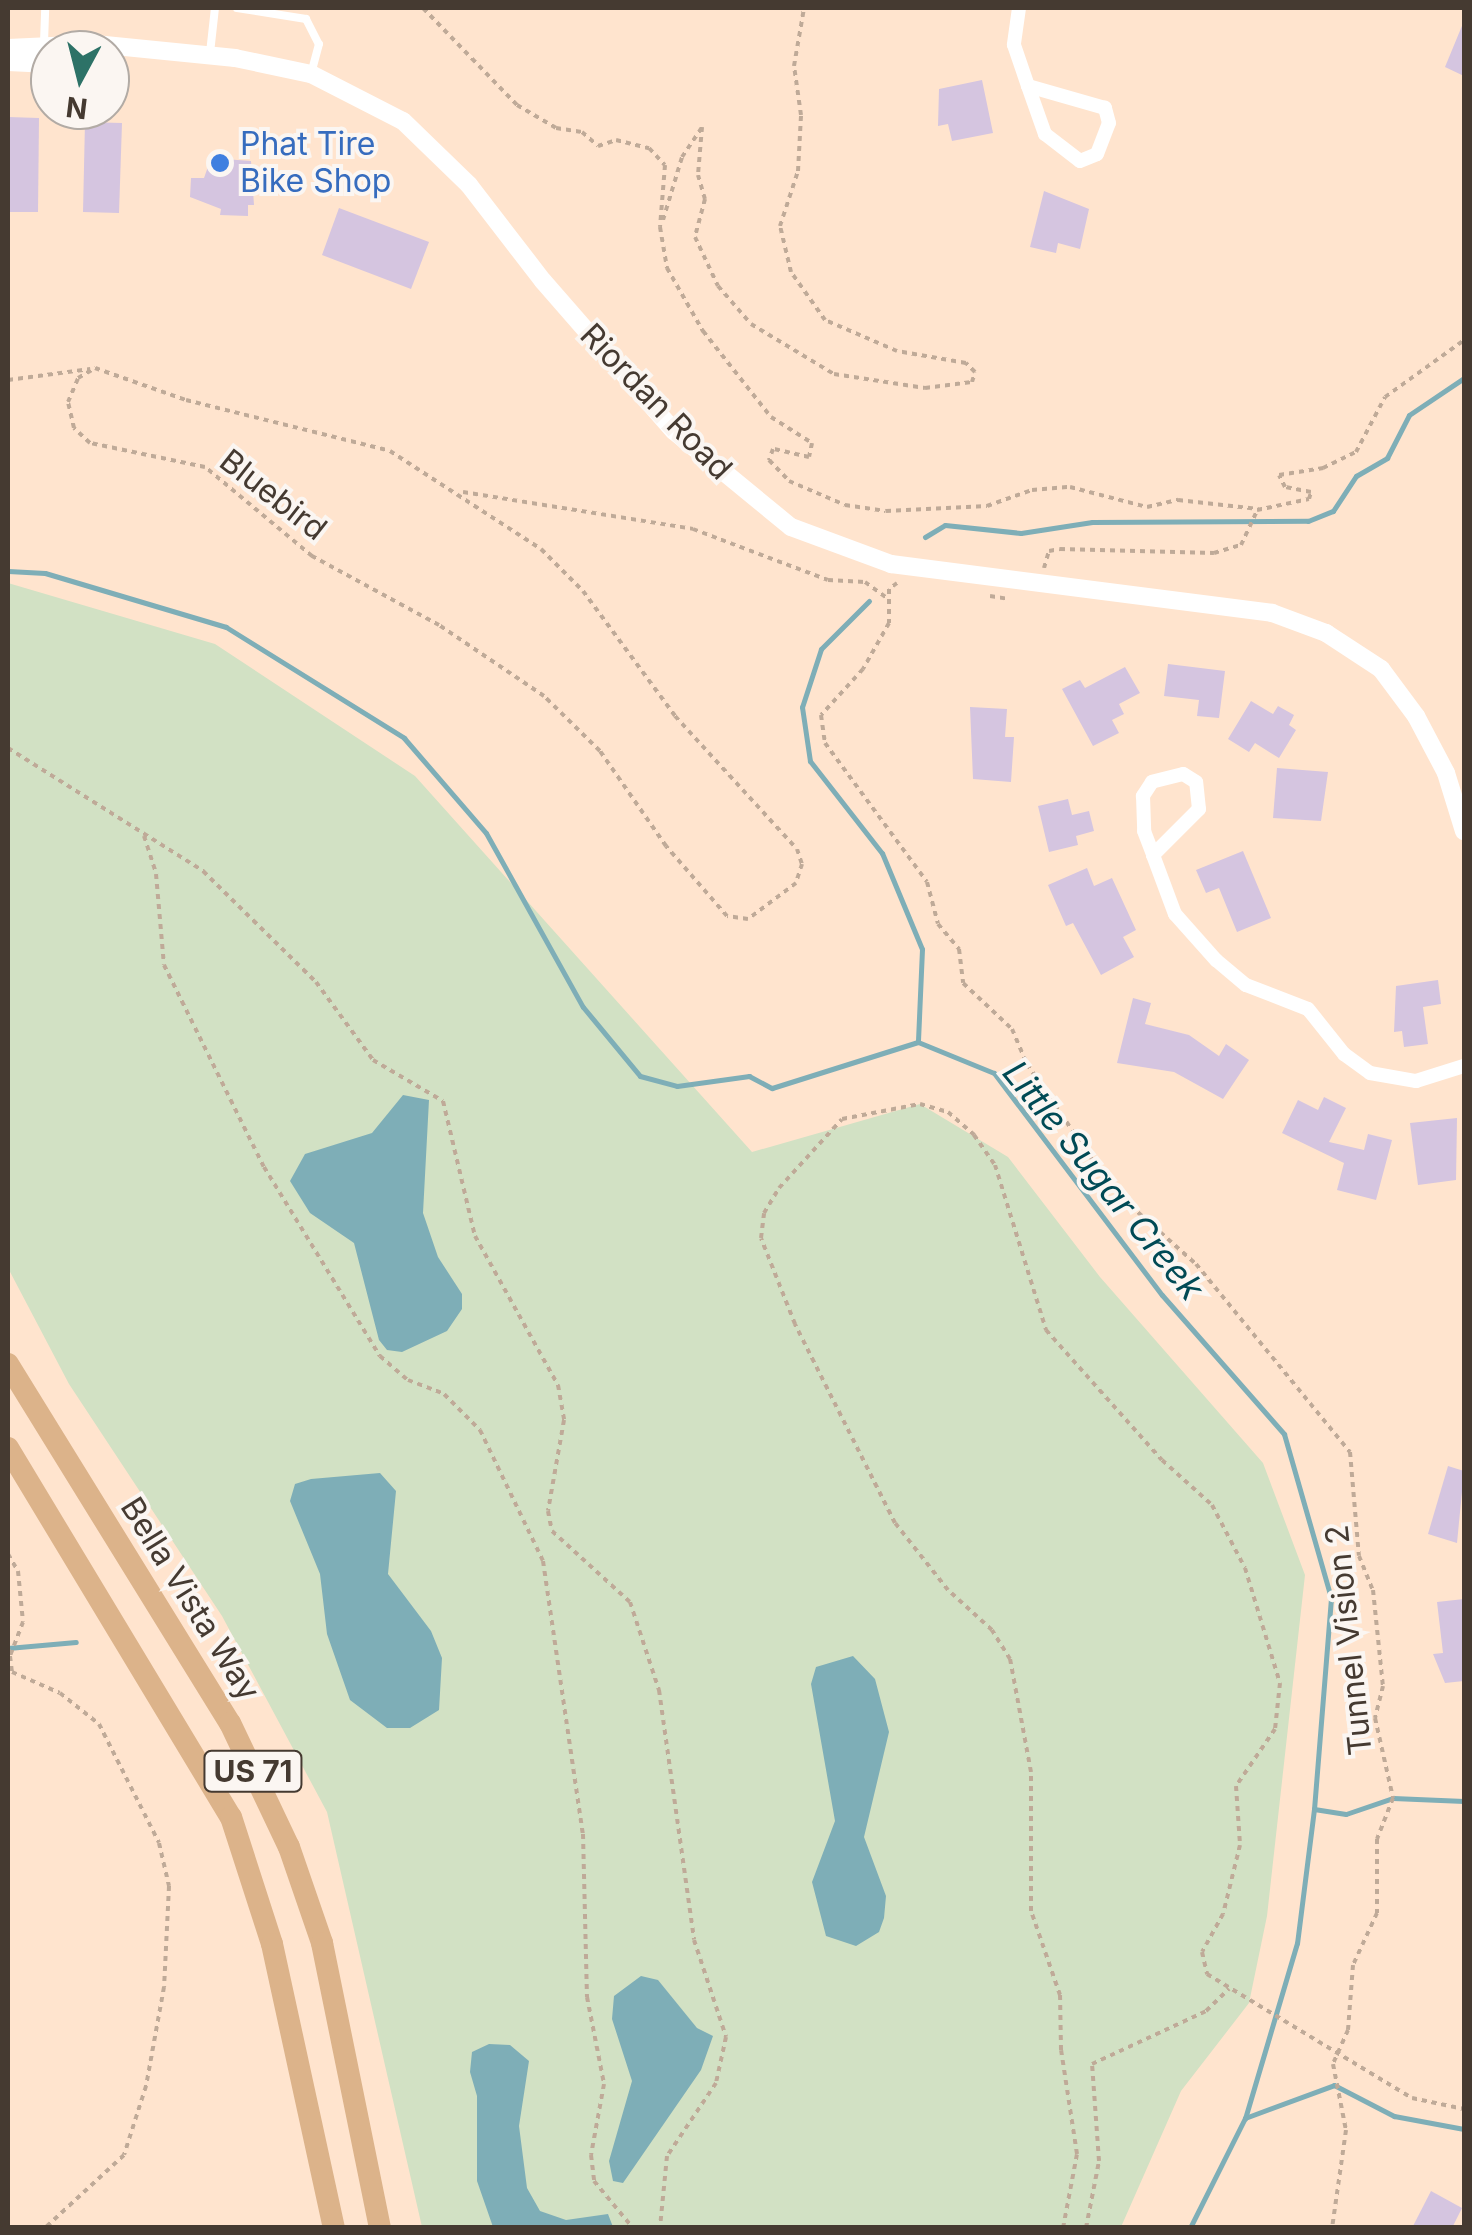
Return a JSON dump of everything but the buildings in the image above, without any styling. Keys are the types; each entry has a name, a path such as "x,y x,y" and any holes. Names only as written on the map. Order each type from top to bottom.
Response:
{"main road":[{"name":"Bella Vista Way","path":"8,1364 230,1724 289,1847 322,1943 380,2228"},
{"name":"US 71","path":"8,1448 230,1816 272,1944 334,2228"}],"street":[{"path":"1019,8 1014,45 1028,86 1046,134 1080,161 1097,154 1109,123 1104,108 1028,86"},
{"name":"Riordan Road","path":"130,52 210,54 310,74 404,122 469,185 674,431 791,527 891,564 1272,613 1326,633 1381,668 1416,716 1446,773 1464,831"},
{"path":"1153,855 1198,808 1196,782 1182,774 1166,774 1143,796 1153,855 1175,914 1216,960 1246,985 1308,1009 1344,1054 1370,1073 1416,1081 1464,1066"}],"lane":[{"path":"210,54 216,8"},
{"path":"237,8 306,19 319,44 310,74"}],"path":[{"path":"423,8 517,105 556,128 582,132 598,146 616,140 649,148 665,165 660,227 667,268 703,331 771,417 812,443 810,457 773,449 769,460 789,481 845,505 886,511 987,506 1032,490 1070,487 1147,507 1178,500 1262,509 1309,499 1312,492 1285,487 1279,475 1323,468 1356,452 1385,397 1464,340"},
{"path":"660,227 682,156 702,127 698,175 705,199 694,238 718,286 750,324 834,374 925,388 972,382 975,372 966,363 897,351 825,320 791,272 780,226 798,171 801,115 794,66 804,8"},
{"path":"8,380 95,368"},
{"name":"Bluebird","path":"95,368 186,400 390,451 458,492 558,562 665,704 797,849 801,874 759,913 734,919 717,907 600,751 528,684 439,625 312,556 204,467 90,442 74,428 68,402 78,378 95,368"},
{"path":"458,492 693,530 828,580 865,582 888,599"},
{"path":"1041,583 1046,556 1060,549 1228,552 1241,546 1249,518 1262,509"},
{"name":"Tunnel Vision 2","path":"901,582 889,588 889,623 863,669 821,715 825,743 927,882 938,924 959,949 957,974 1012,1028 1027,1064 1096,1165 1123,1199 1196,1264 1350,1452 1359,1556 1373,1590 1381,1658 1383,1686 1374,1718 1393,1798 1377,1839 1377,1914 1353,1965 1348,2030 1337,2054 1334,2084 1346,2130 1332,2228"},
{"path":"986,596 1019,599"},
{"path":"8,748 202,871 316,982 373,1060 443,1101 475,1236 558,1385 564,1420 548,1511 552,1530 630,1602 646,1640 659,1690 694,1940 726,2037 716,2083 667,2156 660,2228"},
{"path":"144,836 156,874 164,966 264,1167 380,1356 408,1380 444,1394 480,1430 543,1561 583,1834 587,1996 604,2084 591,2155 594,2180 632,2228"},
{"path":"1063,2228 1076,2154 1062,2068 1060,1995 1031,1910 1031,1772 1010,1660 992,1630 948,1590 895,1523 795,1324 761,1238 764,1214 779,1188 842,1119 920,1104 948,1112 974,1136 995,1166 1046,1330 1162,1460 1212,1504 1246,1568 1280,1683 1275,1729 1236,1786 1240,1844 1233,1880 1202,1952 1207,1974 1412,2098 1464,2109"},
{"path":"8,1554 18,1571 23,1622 10,1656 12,1672 60,1693 98,1724 160,1843 170,1886 164,1987 146,2086 124,2154 45,2228"},
{"path":"1086,2228 1100,2161 1092,2064 1206,2012 1230,1988"}],"green space":[{"path":"8,583 215,644 415,776 752,1152 920,1104 1008,1157 1100,1277 1263,1463 1305,1575 1267,1916 1249,2003 1181,2091 1121,2227 422,2227 327,1812 222,1616 69,1384 8,1268"}],"water":[{"path":"403,1095 429,1100 423,1213 438,1257 462,1294 462,1309 447,1331 402,1352 387,1350 379,1340 354,1243 310,1213 290,1181 305,1154 372,1133"},
{"path":"380,1473 396,1491 388,1574 431,1631 442,1658 439,1710 410,1728 387,1728 350,1700 327,1634 320,1574 290,1501 295,1484 311,1479"},
{"path":"853,1656 875,1679 889,1732 864,1837 886,1896 884,1918 879,1932 856,1946 826,1936 812,1882 835,1821 811,1684 816,1667"},
{"path":"641,1976 658,1980 697,2028 713,2036 701,2070 623,2183 613,2181 609,2161 632,2081 612,2019 614,1996"},
{"path":"489,2044 510,2045 529,2061 519,2126 527,2188 540,2211 566,2220 608,2214 613,2227 493,2227 477,2181 477,2096 470,2072 472,2052"}],"waterway":[{"path":"925,537 945,525 1021,533 1092,522 1308,521 1333,511 1356,476 1387,458 1409,415 1464,378"},
{"name":"Little Sugar Creek","path":"8,571 45,573 226,627 404,738 486,833 583,1007 640,1076 677,1086 749,1076 772,1088 918,1042 994,1073 1162,1295 1284,1434 1331,1598 1314,1809 1297,1943 1245,2118 1190,2228"},
{"path":"869,601 821,649 802,707 810,761 882,853 922,949 918,1042"},
{"path":"8,1648 76,1642"},
{"path":"1314,1809 1346,1814 1393,1798 1464,1801"},
{"path":"1245,2118 1334,2085 1394,2116 1464,2129"}],"place":[{"name":"Phat Tire Bike Shop","path":"220,163"}]}
